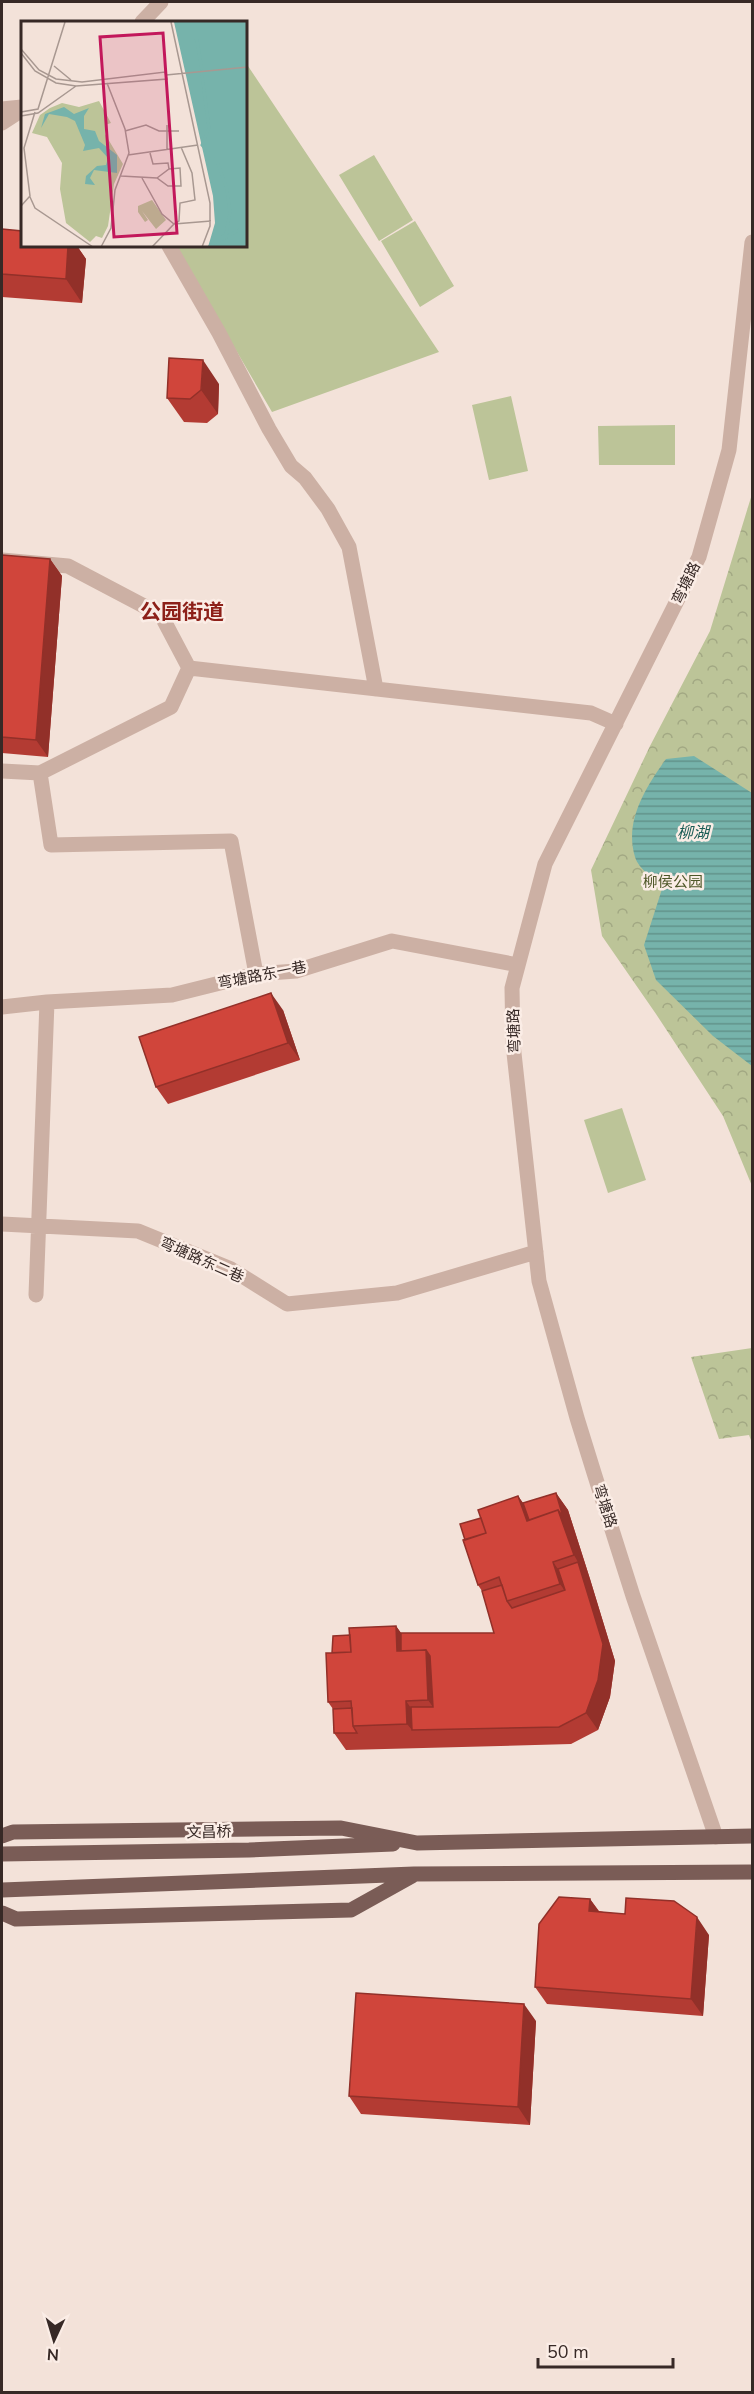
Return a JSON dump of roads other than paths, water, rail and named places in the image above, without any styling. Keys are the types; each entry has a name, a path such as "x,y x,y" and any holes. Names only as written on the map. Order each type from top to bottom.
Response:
{"main road":[{"path":"2,1836 13,1832 341,1828 417,1843 753,1836"},
{"name":"文昌桥","path":"2,1854 249,1850 417,1843"},
{"path":"2,1890 414,1874 753,1872"},
{"path":"2,1913 16,1919 351,1910 414,1874"}],"street":[{"path":"143,21 161,2"},
{"path":"2,109 21,108"},
{"path":"2,123 21,109"},
{"name":"弯塘路","path":"716,1837 633,1596 580,1428 539,1281 513,1044 512,987 545,864 699,557 729,450 753,242"},
{"path":"170,248 291,466 305,478 328,509 349,547 376,689"},
{"path":"2,560 68,566 161,615 189,668"},
{"path":"189,668 591,713 616,724"},
{"path":"2,771 40,773 171,707 189,668"},
{"path":"40,773 51,845 231,841 256,974"},
{"name":"弯塘路东一巷","path":"2,1007 47,1002 172,995 256,974 296,970 392,941 518,965"},
{"path":"36,1295 47,1002"},
{"name":"弯塘路东二巷","path":"2,1224 138,1231 231,1269 287,1304 397,1293 536,1252"}],"water":[{"name":"柳湖","path":"694,756 752,793 752,1066 713,1036 656,980 644,945 662,889 643,870 635,857 632,830 635,818 651,781 666,759"}],"district":[{"name":"公园街道","path":"182,612"}],"park label":[{"name":"柳侯公园","path":"673,882"}]}
